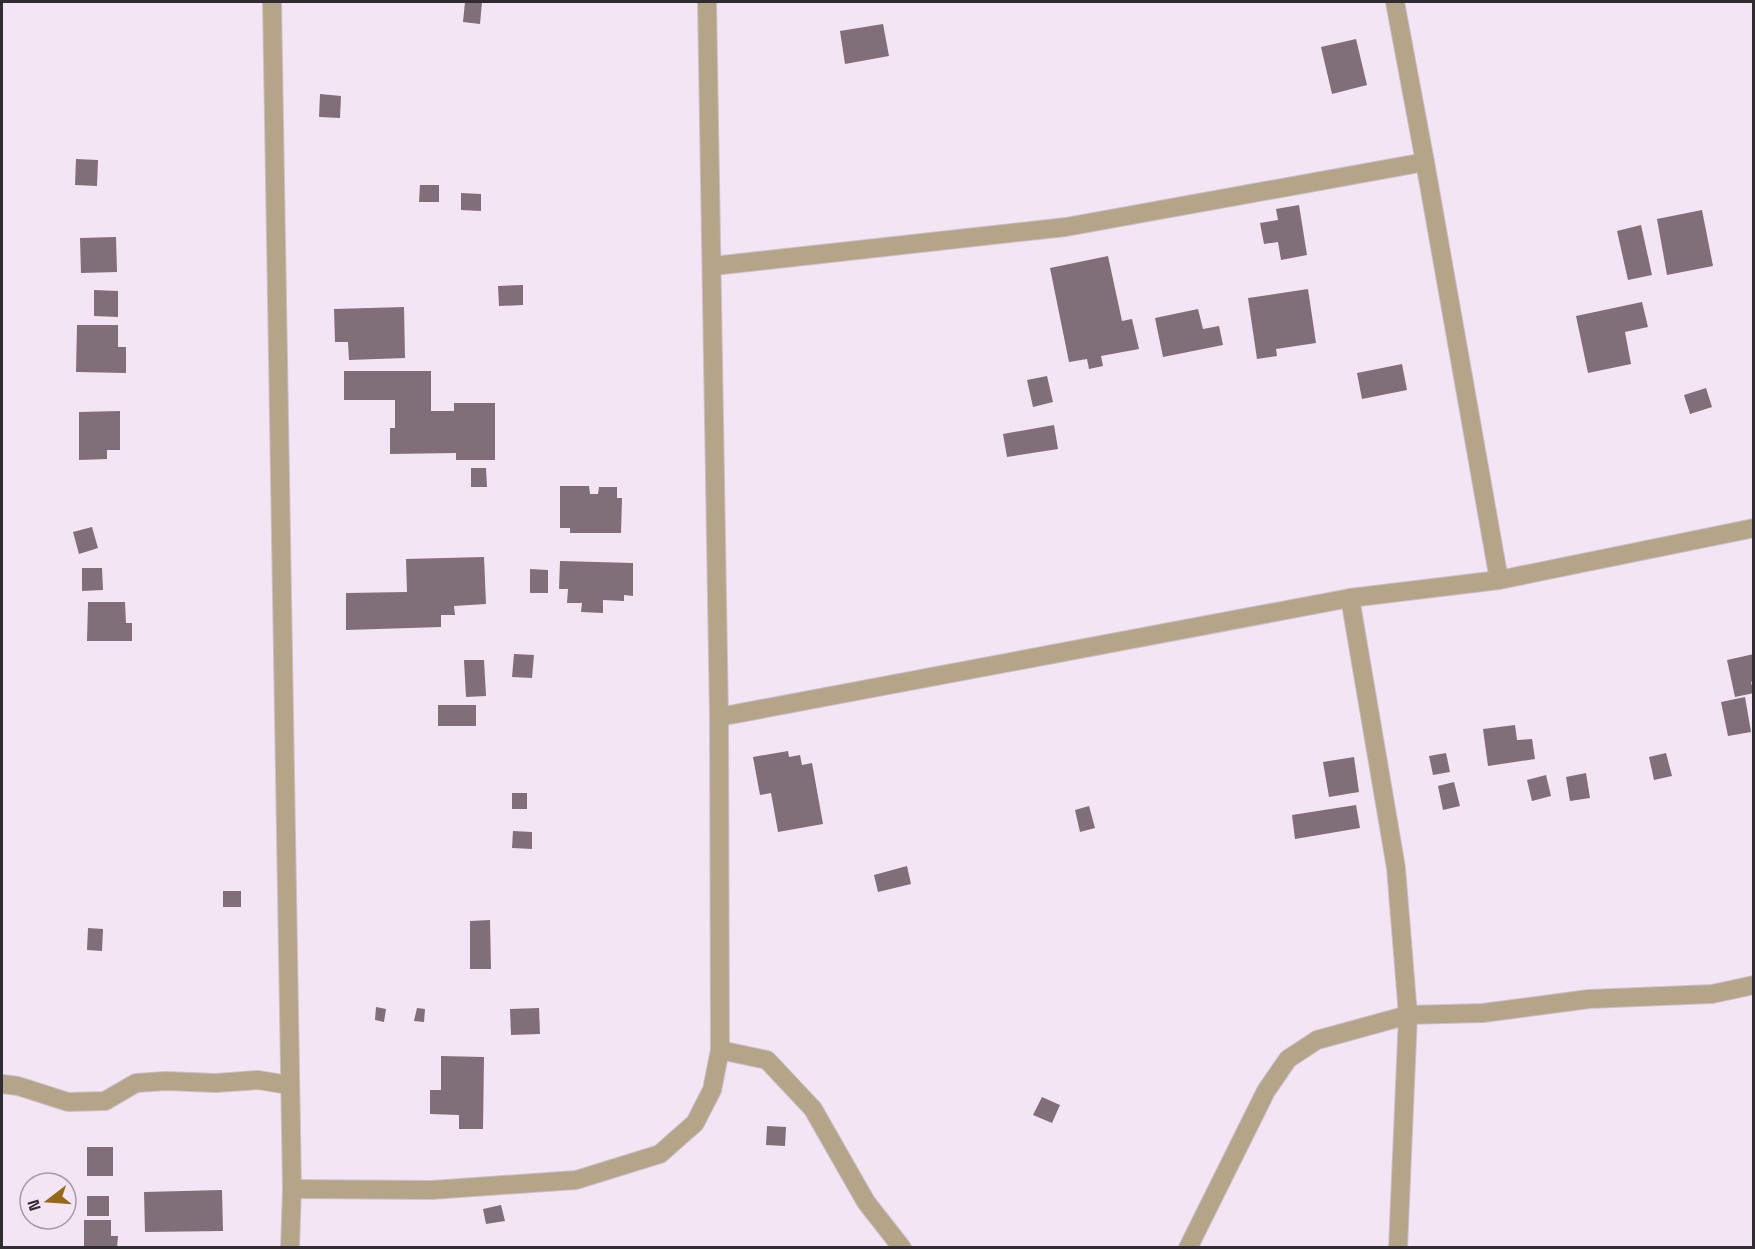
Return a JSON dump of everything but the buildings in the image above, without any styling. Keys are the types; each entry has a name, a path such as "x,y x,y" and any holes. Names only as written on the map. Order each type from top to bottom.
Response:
{"street":[{"path":"272,2 292,1189 290,1248"},
{"path":"292,1189 432,1190 576,1180 660,1154 695,1123 712,1090 720,1050 719,717 707,2"},
{"path":"1395,2 1499,579"},
{"path":"713,266 1066,227 1425,162"},
{"path":"719,717 1350,598 1499,579 1754,528"},
{"path":"1350,598 1396,868 1408,1015 1398,1248"},
{"path":"1188,1248 1266,1090 1288,1059 1317,1040 1408,1015 1483,1012 1589,999 1712,994 1754,985"},
{"path":"720,1050 767,1060 813,1108 866,1202 902,1248"},
{"path":"2,1084 18,1086 68,1102 105,1101 136,1083 166,1081 216,1083 258,1080 289,1085"}]}
